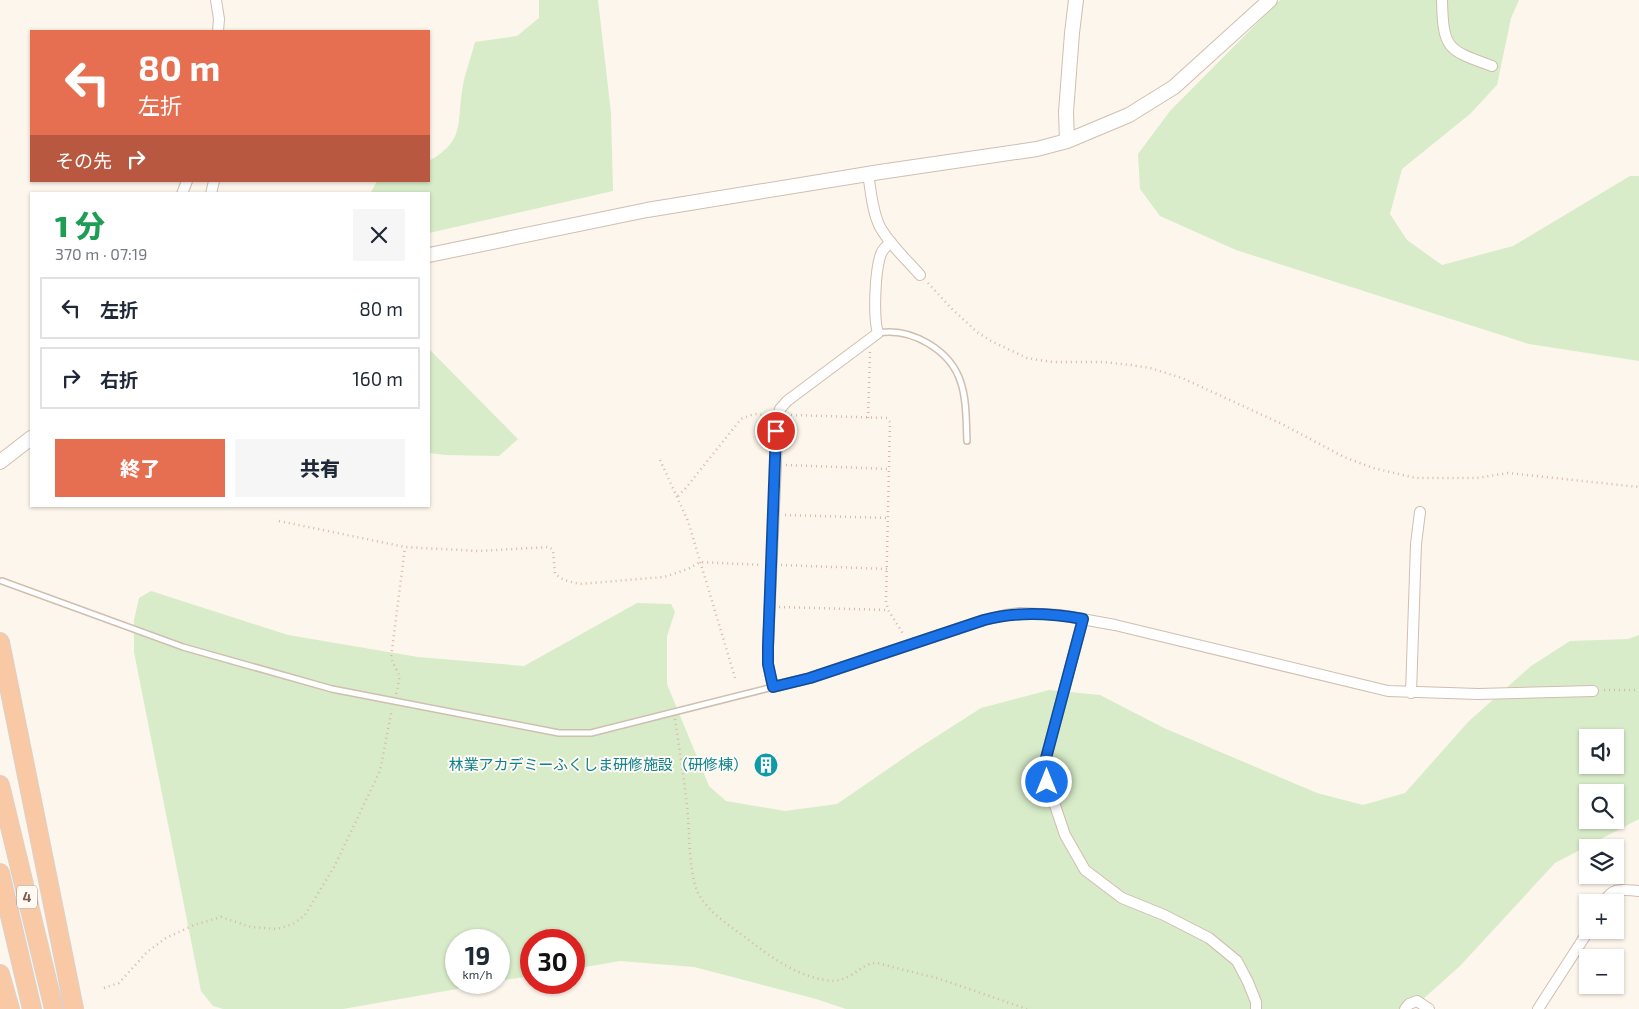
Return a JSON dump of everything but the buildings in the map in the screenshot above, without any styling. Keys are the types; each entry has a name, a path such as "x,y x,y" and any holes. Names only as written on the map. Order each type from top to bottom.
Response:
{"highway":[{"path":"0,642 74,1009"},
{"name":"4","path":"0,786 54,1009"},
{"name":"4","path":"0,872 32,1009"},
{"path":"0,974 10,1009"}],"street":[{"path":"216,0 219,20 218,30"},
{"path":"1067,141 1066,112 1076,0"},
{"path":"430,256 647,210 1037,149 1067,141 1128,114 1174,87 1270,0"},
{"path":"1442,0 1444,26 1451,48 1465,57 1492,66"},
{"path":"868,174 871,196 878,220 891,242 920,275"},
{"path":"891,242 882,251 878,268 874,336 793,396 783,405 779,415 769,607 768,664 773,687 810,678 1005,615 1060,615 1115,625 1388,691 1478,694 1593,691"},
{"path":"0,462 30,439"},
{"path":"1411,693 1416,544 1420,512"},
{"path":"1083,619 1046,758 1047,782 1066,835 1085,870 1103,884 1122,898 1164,915 1209,938 1237,961 1256,1002 1256,1009"},
{"path":"1609,894 1614,891 1639,891"},
{"path":"1538,1009 1582,939"},
{"path":"1405,1009 1409,1004 1417,1001 1429,1009"}],"lane":[{"path":"874,336 891,332 906,334 931,345 946,357 957,373 962,385 965,401 967,441"},
{"path":"2,581 183,648 332,689 559,733 591,733 773,687"}],"path":[{"path":"920,275 977,332 990,341 1026,358 1052,362 1103,362 1131,365 1150,368 1182,378 1282,424 1344,457 1373,468 1416,478 1477,478 1508,473 1639,486"},
{"path":"868,418 874,336"},
{"path":"678,496 741,420 754,414 887,418 890,422 886,601 888,610 911,644"},
{"path":"660,460 688,521 736,681"},
{"path":"775,465 889,469"},
{"path":"773,515 888,518"},
{"path":"279,521 406,548 478,551 549,547 553,550 555,574 564,580 579,584 664,578 688,569 700,562 887,570"},
{"path":"104,988 119,983 146,952 166,938 194,925 221,917 251,927 277,929 293,924 305,915 334,867 380,771 390,714 395,702 400,678 399,671 391,658 406,548"},
{"path":"769,607 888,610"},
{"path":"1593,691 1639,690"},
{"path":"674,713 687,808 694,882 706,905 716,915 764,952 794,970 812,977 826,981 839,981 871,963 877,963 940,979 1027,1009"}],"green space":[{"path":"539,0 598,0 611,113 613,191 430,233 430,192 371,192 376,182 430,182 430,160 448,147 457,132 463,85 475,42 517,36 539,18"},
{"path":"1280,0 1519,0 1511,18 1497,85 1470,114 1402,169 1390,214 1407,240 1442,265 1513,246 1630,176 1639,176 1639,361 1529,344 1236,250 1160,216 1140,189 1138,154 1170,111"},
{"path":"430,350 518,439 499,456 430,453"},
{"path":"151,591 288,635 418,657 524,666 637,603 671,604 675,612 667,636 667,684 709,786 726,801 785,811 837,804 981,708 1049,690 1100,695 1164,728 1317,793 1363,805 1405,793 1469,721 1531,666 1570,641 1628,639 1639,635 1639,819 1624,827 1624,784 1579,784 1579,829 1620,829 1601,839 1579,839 1579,850 1555,863 1460,966 1412,1009 846,1009 816,999 694,967 620,961 585,967 585,929 520,929 520,978 510,979 510,929 445,929 445,991 343,1009 223,1009 213,1006 201,991 134,652 134,620 139,598"}],"place":[{"name":"林業アカデミーふくしま研修施設（研修棟）","path":"766,765"}],"route":[{"path":"776,431 768,647 768,664 773,687 810,678 984,620 1005,615 1060,615 1083,619 1046,758 1047,782"}]}
